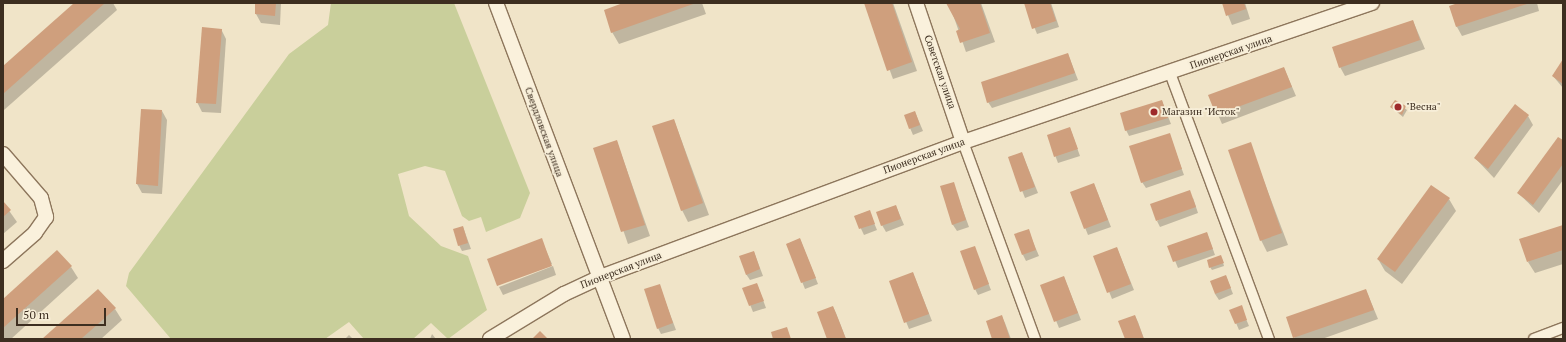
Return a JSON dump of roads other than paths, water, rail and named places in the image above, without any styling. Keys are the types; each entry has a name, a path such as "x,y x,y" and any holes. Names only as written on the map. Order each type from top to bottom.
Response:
{"street":[{"name":"Свердловская улица","path":"496,3 623,339"},
{"name":"Советская улица","path":"916,3 963,142"},
{"name":"Пионерская улица","path":"490,339 564,294 600,277 963,142 1372,3"},
{"path":"1170,72 1269,339"},
{"path":"963,142 1035,339"},
{"path":"3,154 46,206 42,224 3,261"},
{"path":"1534,339 1563,328"}],"place":[{"name":"\"Весна\"","path":"1398,107"},
{"name":"Магазин \"Исток\"","path":"1154,112"}]}
